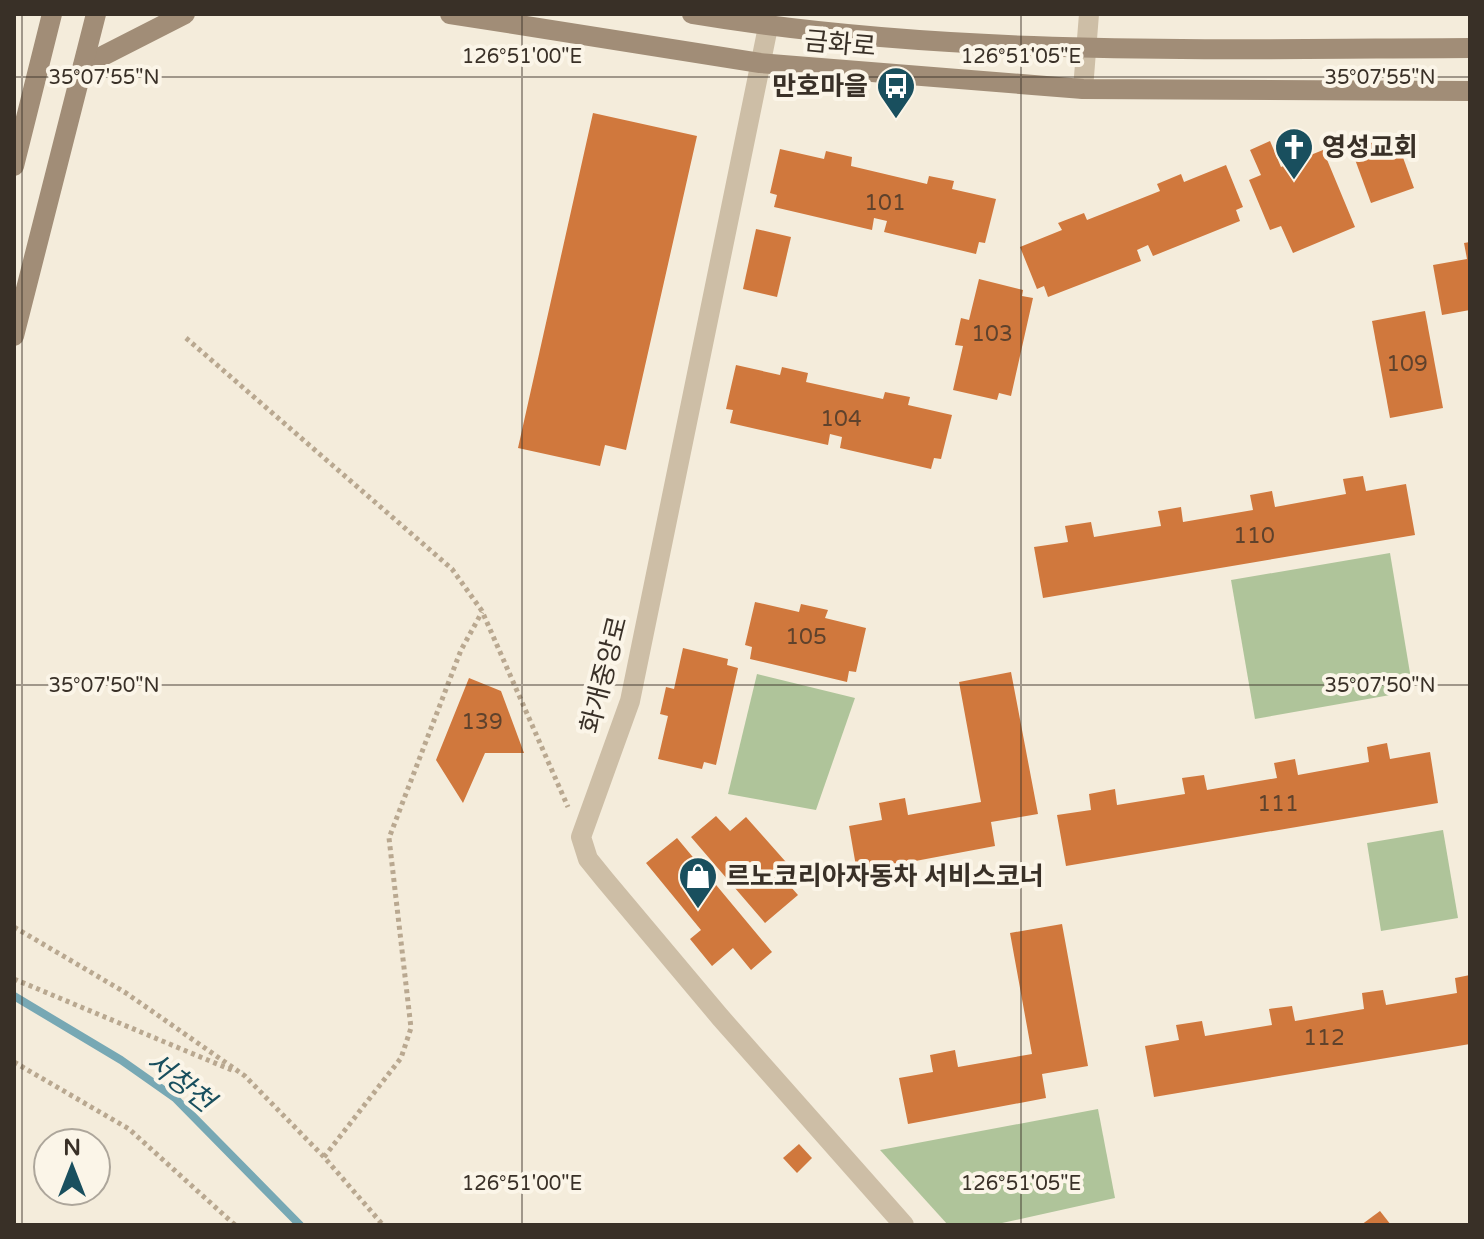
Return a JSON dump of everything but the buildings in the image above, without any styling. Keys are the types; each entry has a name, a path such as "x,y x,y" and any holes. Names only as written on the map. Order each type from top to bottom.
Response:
{"main road":[{"path":"14,166 52,14"},
{"path":"14,336 96,14"},
{"path":"83,66 185,14"},
{"name":"금화로","path":"450,14 760,63 1083,89 1470,91"},
{"name":"금화로","path":"692,14 768,27 1088,50 1470,48"}],"street":[{"path":"1083,89 1089,14"},
{"name":"화개중앙로","path":"581,837 630,701 768,27"},
{"path":"581,837 588,859 614,891 904,1225"}],"path":[{"path":"186,338 452,569 482,611 581,837"},
{"path":"324,1157 401,1058 411,1028 389,838 461,650 482,611"},
{"path":"14,927 126,993 245,1076 324,1157 383,1225"},
{"path":"14,979 245,1076"},
{"path":"14,1062 129,1129 235,1225"}],"green space":[{"path":"1390,553 1413,691 1255,719 1231,580"},
{"path":"757,674 855,698 816,810 728,794"},
{"path":"1443,830 1458,918 1381,931 1367,843"},
{"path":"1098,1109 1115,1198 993,1225 948,1225 880,1150"}],"waterway":[{"name":"서창천","path":"14,996 121,1060 175,1098 300,1225"}],"place":[{"name":"만호마을","path":"896,120"},
{"name":"영성교회","path":"1294,181"},
{"name":"르노코리아자동차 서비스코너","path":"698,910"}]}
